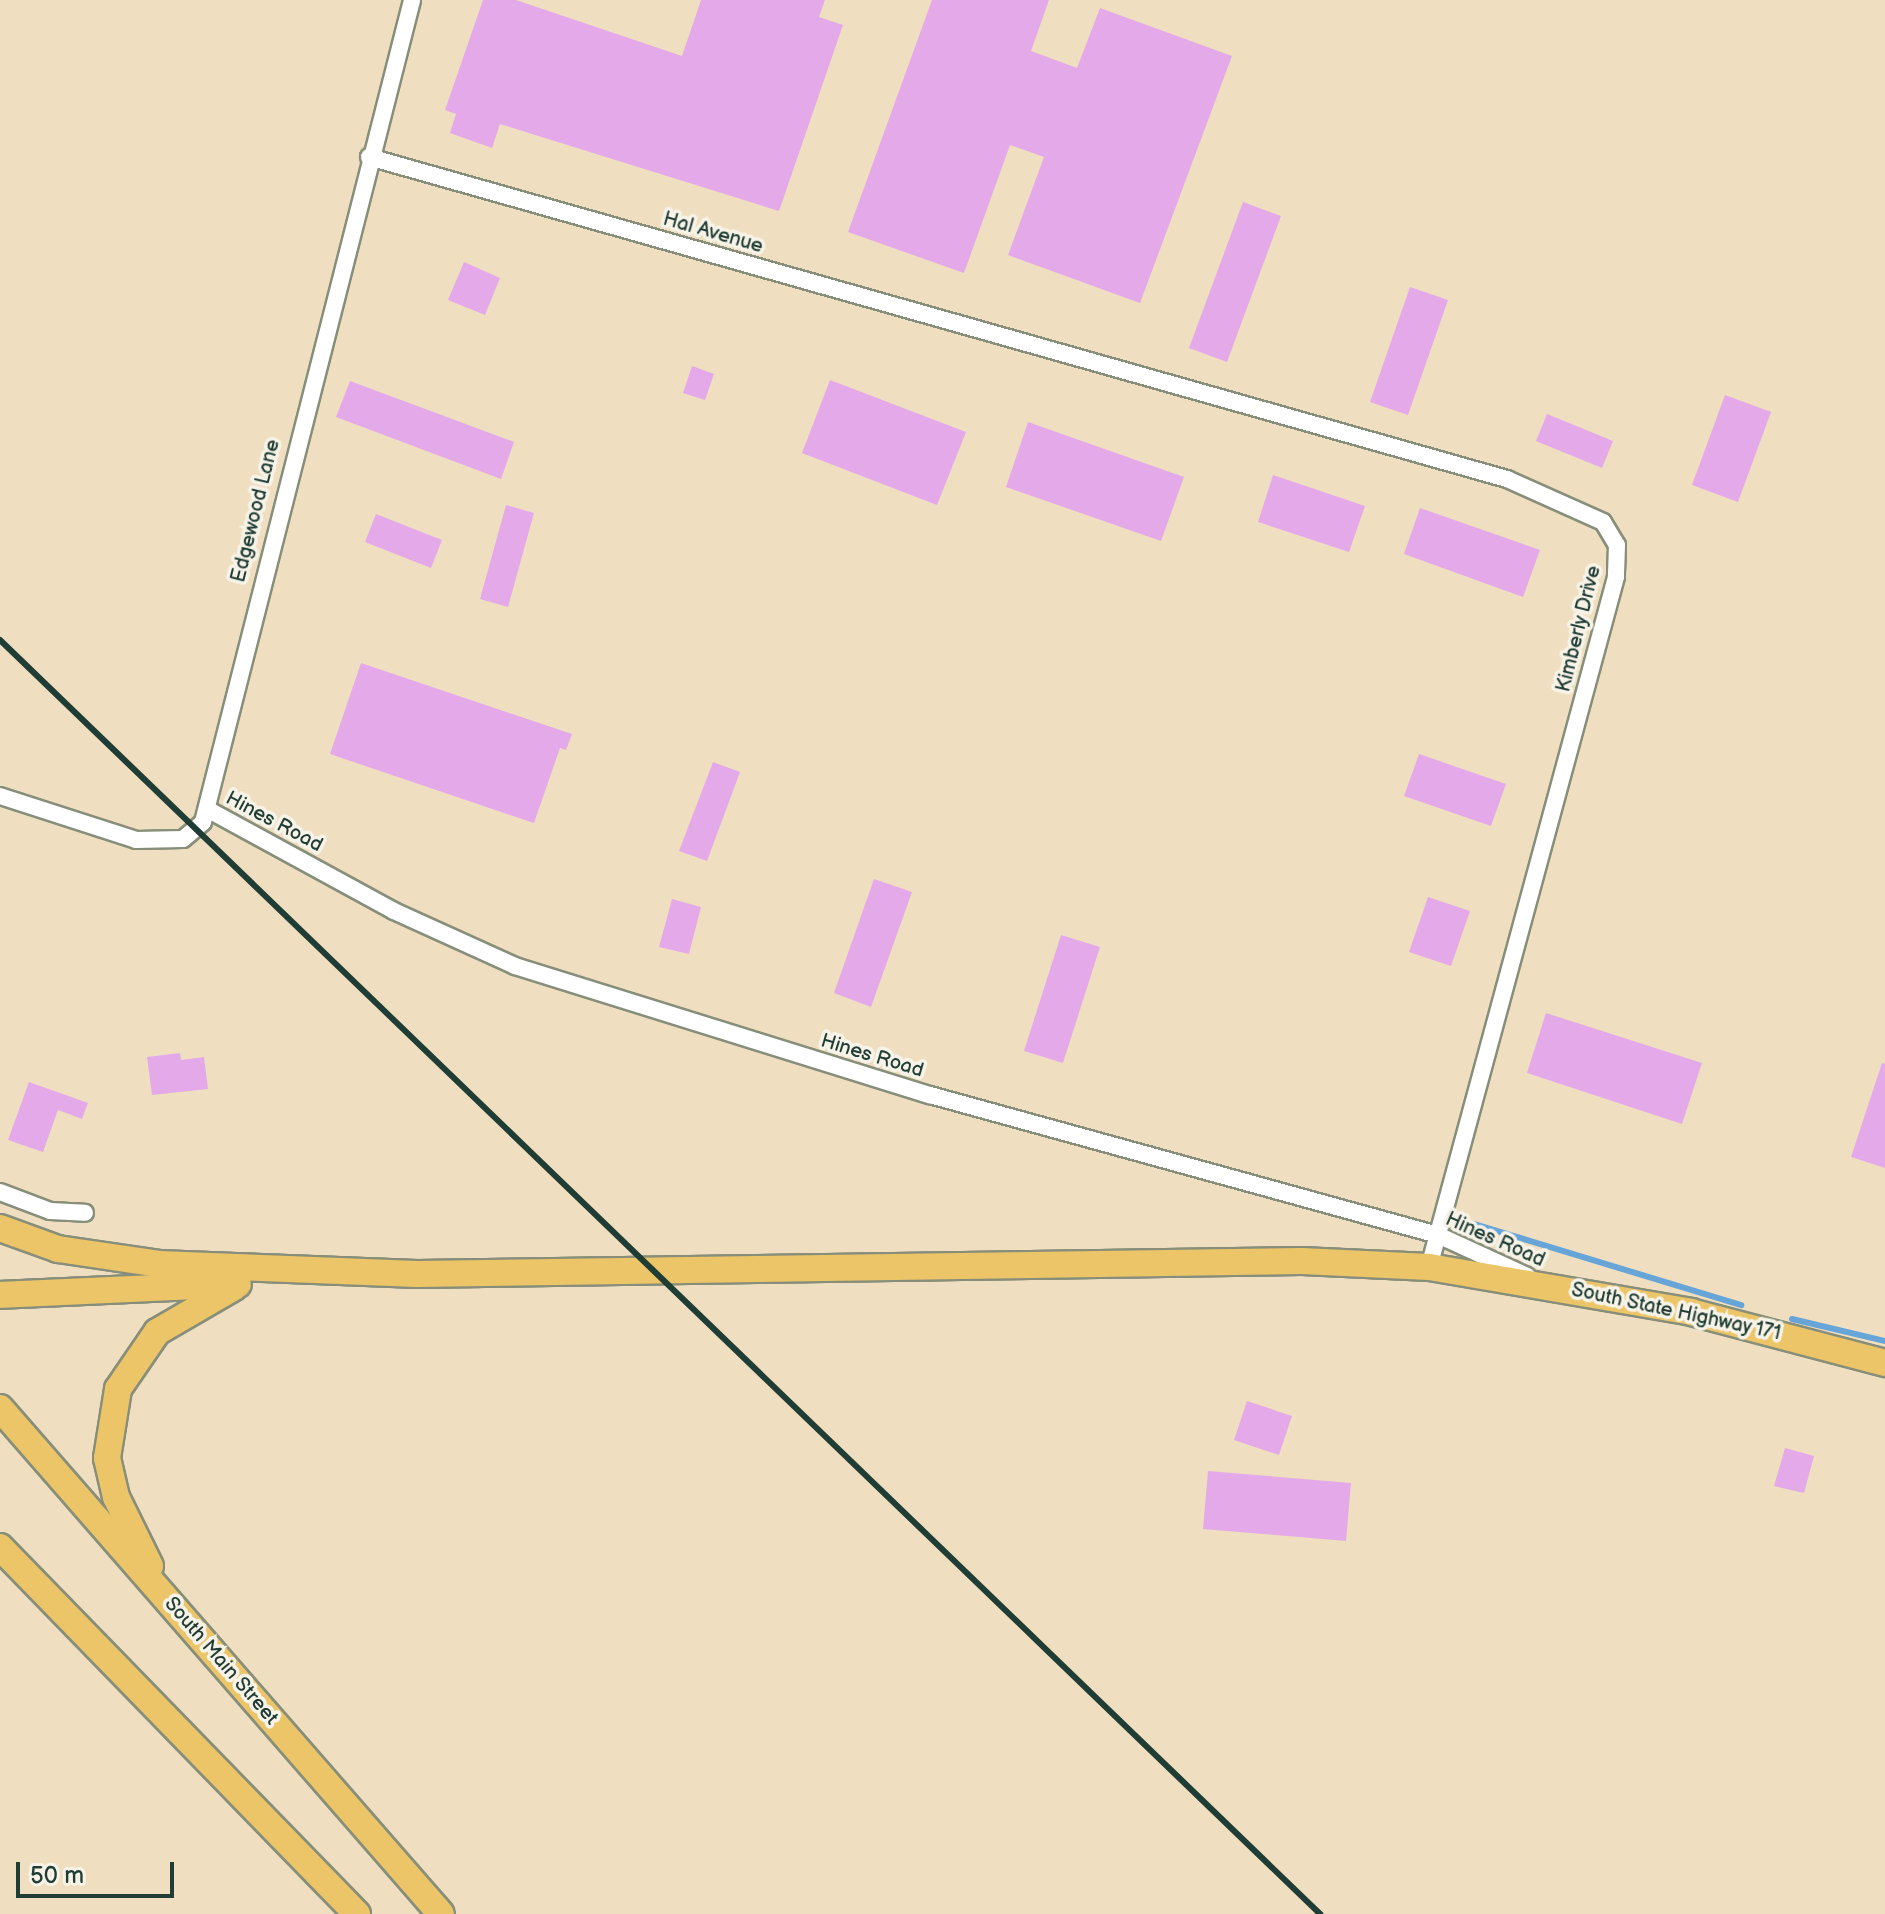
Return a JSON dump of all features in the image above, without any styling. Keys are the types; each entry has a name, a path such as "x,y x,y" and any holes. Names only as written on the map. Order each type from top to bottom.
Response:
{"main road":[{"path":"0,1228 58,1249 159,1264 417,1274"},
{"name":"South State Highway 171","path":"417,1274 1302,1261 1429,1267 1691,1312 1885,1363"},
{"path":"0,1295 417,1274"},
{"path":"166,1598 110,1477 115,1401 138,1353 157,1332 241,1284"},
{"name":"South Main Street","path":"0,1408 441,1914"},
{"path":"0,1547 357,1914"}],"street":[{"name":"Edgewood Lane","path":"207,809 214,756 412,0"},
{"name":"Hal Avenue","path":"369,157 1046,347"},
{"name":"Kimberly Drive","path":"1046,347 1507,479 1569,500 1603,522 1617,545 1616,577 1429,1267"},
{"path":"0,796 166,843 197,832 207,809"},
{"name":"Hines Road","path":"207,809 394,911 515,966 930,1095 1438,1235 1546,1285"},
{"path":"0,1192 50,1211 85,1213"}],"building":[{"path":"483,0 516,0 682,56 701,0 825,0 819,17 843,25 779,211 500,124 492,148 450,133 456,114 445,110"},
{"path":"932,0 1049,0 1031,51 1077,68 1100,8 1232,56 1140,303 1008,255 1044,157 1010,145 964,273 848,232"},
{"path":"1243,202 1281,216 1227,362 1189,348"},
{"path":"464,262 500,278 485,315 448,300"},
{"path":"1410,287 1448,300 1408,415 1370,402"},
{"path":"692,366 714,374 705,400 683,393"},
{"path":"830,380 966,432 937,505 802,453"},
{"path":"350,381 514,442 501,479 336,417"},
{"path":"1725,395 1771,412 1738,502 1692,485"},
{"path":"1547,414 1613,441 1602,468 1536,441"},
{"path":"1028,422 1184,477 1161,541 1006,487"},
{"path":"1273,475 1365,506 1349,552 1258,522"},
{"path":"506,505 534,513 508,607 480,599"},
{"path":"1420,508 1540,550 1523,597 1404,554"},
{"path":"376,514 442,540 431,568 365,542"},
{"path":"361,663 572,734 566,750 560,748 534,823 330,754"},
{"path":"1419,754 1506,784 1491,826 1404,796"},
{"path":"713,762 740,772 707,861 679,851"},
{"path":"874,879 912,892 871,1007 834,993"},
{"path":"1428,897 1470,911 1451,966 1409,952"},
{"path":"672,899 701,907 689,954 659,947"},
{"path":"1061,935 1100,947 1063,1063 1024,1051"},
{"path":"1546,1013 1702,1063 1682,1124 1527,1073"},
{"path":"180,1053 181,1060 204,1057 208,1089 152,1095 147,1057"},
{"path":"1882,1063 1885,1064 1885,1168 1851,1157"},
{"path":"29,1082 88,1103 82,1119 58,1110 43,1152 8,1140"},
{"path":"1247,1401 1292,1416 1279,1455 1234,1440"},
{"path":"1785,1448 1814,1456 1804,1493 1774,1486"},
{"path":"1208,1471 1351,1483 1346,1541 1203,1529"}],"waterway":[{"path":"1461,1220 1741,1305"},
{"path":"1792,1319 1885,1341"}],"railway":[{"path":"0,640 1320,1914"}]}
